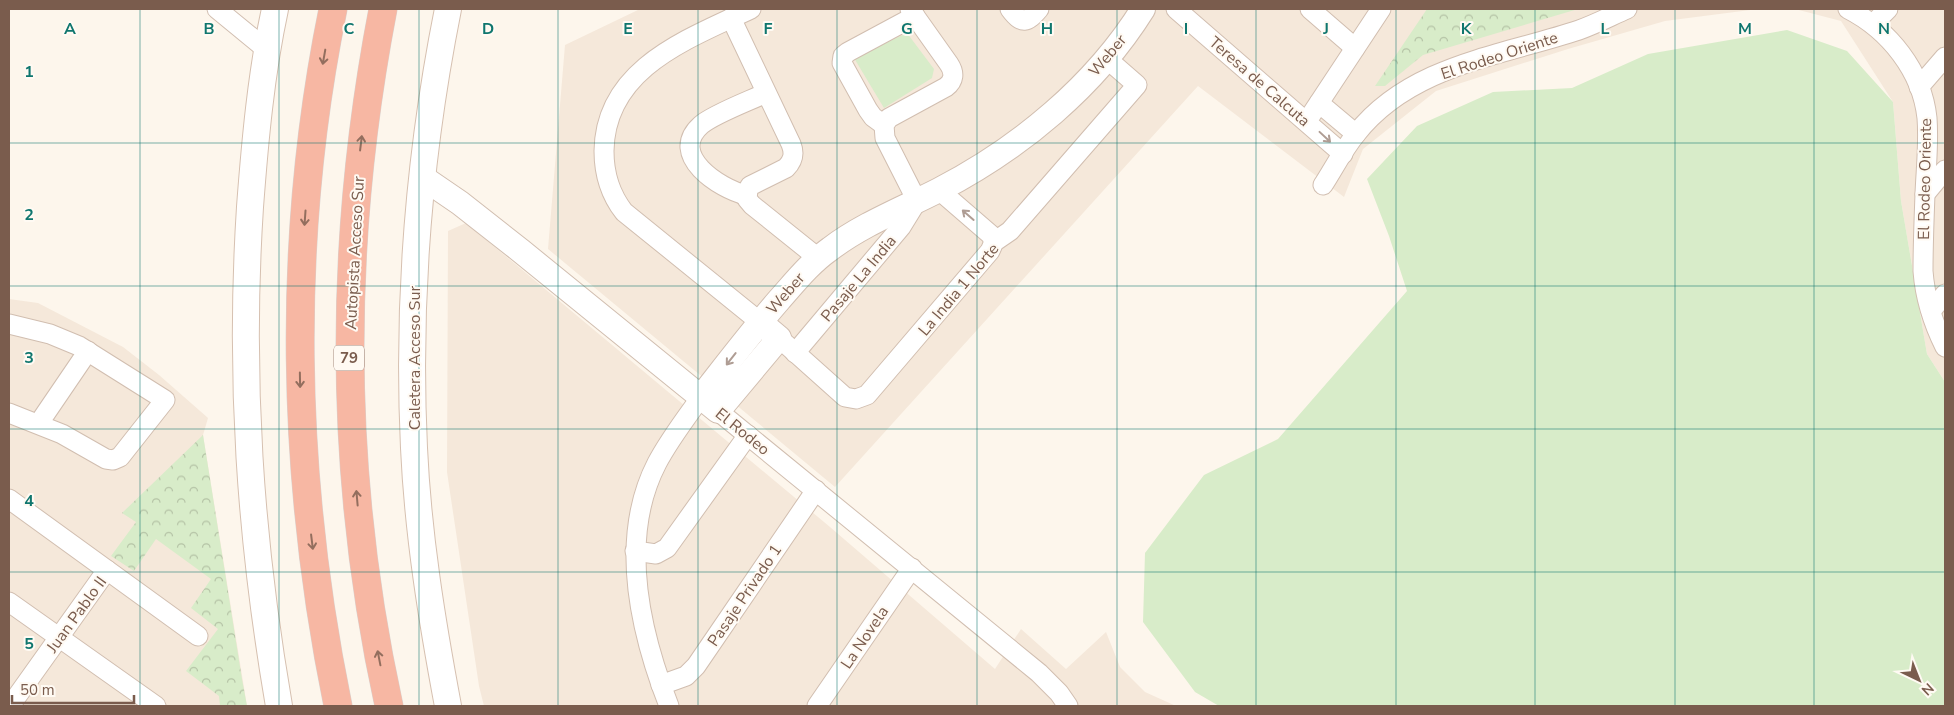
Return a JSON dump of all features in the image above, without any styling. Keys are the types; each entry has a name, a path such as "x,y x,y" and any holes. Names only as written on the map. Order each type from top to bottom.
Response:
{"highway":[{"path":"333,9 310,153 304,227 300,334 303,442 308,515 319,596 338,706"},
{"name":"Autopista Acceso Sur","path":"383,9 364,121 357,178 352,246 349,354 352,432 359,526 375,636 389,706"}],"main road":[{"path":"275,9 261,93 251,190 244,357 249,472 254,532 262,601 279,706"},
{"name":"Caletera Acceso Sur","path":"448,9 433,87 422,177 416,239 413,318 414,450 420,521 431,612 448,706"}],"street":[{"path":"217,9 267,50"},
{"path":"751,9 667,50 631,80 615,105 610,117 604,143 605,169 612,193 624,212 787,346"},
{"path":"1010,9 1017,18 1024,21 1031,18 1039,9"},
{"name":"Weber","path":"669,706 661,686 645,630 635,551 645,495 656,464 710,404 760,322 804,271 818,258 863,228 939,190 998,156 1025,136 1060,105 1106,58 1143,9"},
{"name":"Teresa de Calcuta","path":"1176,9 1308,121 1343,154"},
{"path":"1310,9 1355,48"},
{"path":"1308,121 1381,9"},
{"name":"El Rodeo Oriente","path":"1323,185 1356,134 1377,113 1394,99 1431,77 1474,60 1571,32 1603,15 1627,9"},
{"name":"El Rodeo Oriente","path":"1848,9 1874,24 1884,33 1897,48 1919,87 1927,119 1923,270 1926,298 1945,347"},
{"path":"1874,24 1888,9"},
{"path":"884,125 873,117 868,110 842,62 842,56 913,12 949,64 953,77 946,87 889,118 884,125 886,138 917,201"},
{"path":"731,18 793,148 793,159 786,168 750,186 746,195"},
{"path":"1919,87 1945,57"},
{"name":"La India 1 Norte","path":"787,346 840,394 856,399 867,395 990,251 994,242 1010,231 1137,85 1106,58"},
{"path":"766,93 701,125 696,130 690,143 693,160 700,169 724,187 746,195 749,202 818,258"},
{"name":"Teresa de Calcuta","path":"1320,103 1356,134"},
{"path":"1925,194 1945,170"},
{"name":"El Rodeo","path":"422,177 460,203 521,251 912,568 1039,673 1059,702"},
{"path":"939,190 991,235 994,242"},
{"name":"Pasaje La India","path":"787,346 901,227 917,201"},
{"path":"1931,311 1945,294"},
{"path":"9,324 50,334 88,351 165,400 120,457 113,460 106,459 39,423 9,413"},
{"name":"Weber","path":"710,404 787,346"},
{"path":"39,423 88,351"},
{"path":"635,551 656,554 667,548 748,435"},
{"name":"Pasaje Privado 1","path":"661,686 681,679 696,666 816,490"},
{"path":"9,499 198,636"},
{"name":"La Novela","path":"817,706 912,568"},
{"name":"Juan Pablo II","path":"10,706 107,570"},
{"path":"9,602 156,706"}],"shaded area":[{"path":"640,9 1758,9 1665,21 1568,49 1436,91 1363,149 1344,197 1198,86 835,487 548,249 565,45"},
{"path":"1795,9 1945,9 1945,382 1927,354 1901,201 1893,102 1841,21"},
{"path":"466,223 830,527 995,669 1021,629 1066,669 1106,632 1120,667 1145,692 1176,706 484,706 479,686 447,472 448,231"},
{"path":"9,299 38,303 123,347 159,375 208,418 203,435 247,706 9,706"}],"green space":[{"path":"1427,9 1578,9 1423,55 1385,86 1375,86"},
{"path":"1787,30 1847,51 1893,102 1901,201 1927,354 1945,382 1945,706 1219,706 1195,692 1143,622 1145,553 1204,475 1278,439 1407,291 1389,236 1367,179 1417,126 1493,92 1572,88 1648,54"},
{"path":"907,33 934,69 932,78 884,108 854,58"},
{"path":"203,435 247,706 220,706 219,696 186,671 218,629 191,608 211,579 156,539 134,571 111,556 136,522 122,513"}]}
